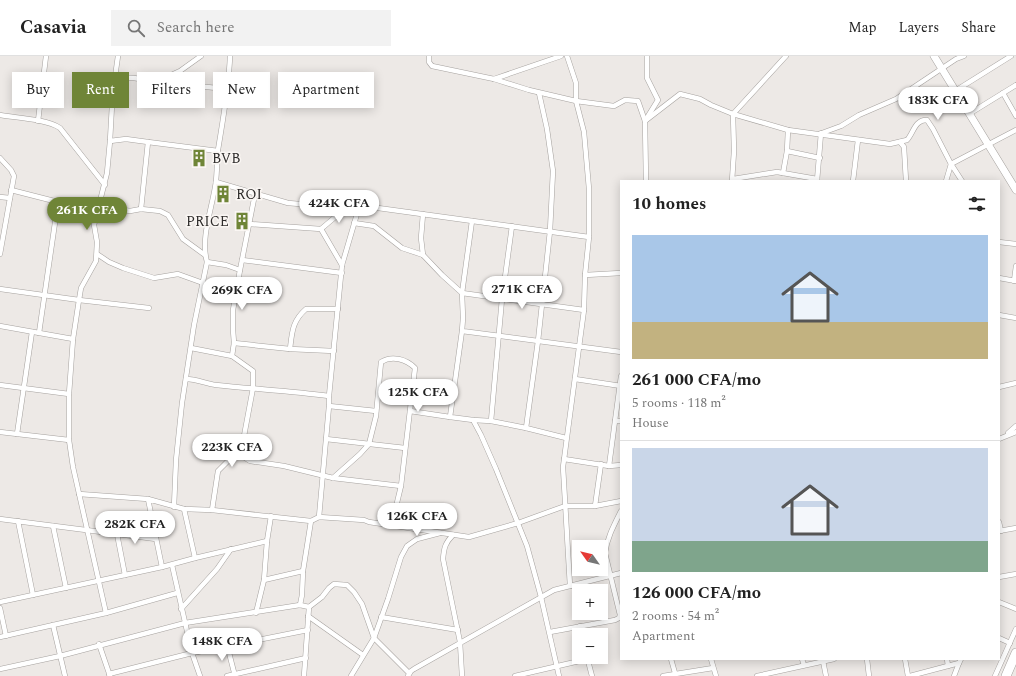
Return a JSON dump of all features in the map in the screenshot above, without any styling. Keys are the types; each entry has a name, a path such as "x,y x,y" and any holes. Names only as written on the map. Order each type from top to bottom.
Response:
{"highway":[{"path":"1006,676 1014,664 1016,653"}],"street":[{"path":"38,121 46,56"},
{"path":"116,72 118,56"},
{"path":"178,72 201,56"},
{"path":"229,72 230,56"},
{"path":"429,56 429,62 432,66 576,101 614,106 625,100 638,100 645,121 646,180"},
{"path":"494,80 561,56"},
{"path":"567,56 576,83 576,101 585,139 589,188 589,237 585,275 584,310 566,438 563,472 570,586"},
{"path":"645,121 658,100 647,78 648,56"},
{"path":"786,56 733,114 734,151 732,180 777,172 817,180 821,133"},
{"path":"934,56 1016,190"},
{"path":"821,133 841,126 860,115 896,99 941,68 964,56"},
{"path":"955,91 1011,56"},
{"path":"969,114 1016,86"},
{"path":"526,428 538,341 550,231 553,171 547,129 539,93"},
{"path":"1003,93 1013,108 1016,116"},
{"path":"645,121 680,94 700,99 710,105 733,114 788,130 821,133 890,144 908,139 918,123 922,120 927,120 934,129 951,164 961,180"},
{"path":"106,613 73,466 69,440 68,394 73,339 81,288 96,261 97,242 94,225 99,200 105,185 112,108"},
{"path":"174,507 176,460 186,379 190,348 207,262 205,255 208,217 216,182 218,151 224,108"},
{"path":"0,115 56,125 60,128 105,185"},
{"path":"783,173 788,130"},
{"path":"946,180 951,164 1016,130"},
{"path":"110,141 126,139 218,151"},
{"path":"853,180 858,140"},
{"path":"141,209 148,142"},
{"path":"900,142 904,146 906,180"},
{"path":"786,151 820,158"},
{"path":"0,158 11,170 14,176 1,240 0,254"},
{"path":"216,182 288,203 378,208 589,237"},
{"path":"11,190 58,202 130,211 141,209 160,211 168,215 183,238 205,255"},
{"path":"232,356 234,343 234,310 240,270 255,194"},
{"path":"0,197 10,198"},
{"path":"38,333 58,202"},
{"path":"249,224 321,229 347,207"},
{"path":"319,517 342,265 359,207"},
{"path":"423,214 421,238 423,255"},
{"path":"450,417 462,331 462,293 472,221"},
{"path":"354,223 374,226 402,248 423,255 462,293 584,310"},
{"path":"491,421 502,299 512,226"},
{"path":"321,229 342,265"},
{"path":"1000,241 1016,244"},
{"path":"97,254 109,262 123,268 154,278 178,274 203,283"},
{"path":"242,260 342,273"},
{"path":"207,262 226,265 240,270"},
{"path":"1000,278 1015,281 1016,266"},
{"path":"585,275 620,273"},
{"path":"0,289 149,308"},
{"path":"290,349 294,326 299,316 306,309 338,309"},
{"path":"1000,315 1016,318"},
{"path":"0,326 73,339"},
{"path":"462,331 620,352"},
{"path":"17,434 32,332"},
{"path":"234,343 290,349 334,351"},
{"path":"190,348 232,356 253,371 253,388 240,452 242,456 250,461 284,466 333,478 401,486"},
{"path":"333,478 369,444 376,411 381,362 388,358 410,363 415,368 401,486 395,511"},
{"path":"186,379 197,380 214,385 329,396"},
{"path":"575,379 620,386 609,466"},
{"path":"1000,387 1016,383"},
{"path":"0,385 68,394"},
{"path":"329,406 376,411"},
{"path":"410,411 473,420 491,421 566,438"},
{"path":"473,420 496,469 530,555 542,597 558,665 559,676"},
{"path":"615,421 620,421"},
{"path":"1000,438 1016,426"},
{"path":"0,432 69,440"},
{"path":"1006,435 1016,432"},
{"path":"326,439 405,448"},
{"path":"212,510 218,471 231,458 242,456"},
{"path":"564,459 609,466 620,465"},
{"path":"595,506 601,464"},
{"path":"79,494 148,499 184,509 212,510 311,521 319,517 364,520 464,537 474,537 565,506 595,506 620,501"},
{"path":"148,499 162,567"},
{"path":"184,509 195,558"},
{"path":"550,632 619,618 620,609 605,553 611,531 620,513"},
{"path":"256,613 264,580 267,541 271,516"},
{"path":"0,519 156,539"},
{"path":"18,521 34,595"},
{"path":"300,606 303,571 311,521"},
{"path":"53,526 66,588"},
{"path":"1000,531 1016,528"},
{"path":"351,676 374,638 401,557 407,546 417,539 442,533"},
{"path":"117,534 125,575"},
{"path":"453,535 445,545 443,559 455,611 460,642 462,676"},
{"path":"0,602 172,565 267,541"},
{"path":"181,609 217,569 231,549"},
{"path":"172,565 177,593 192,653 200,676"},
{"path":"264,580 303,571"},
{"path":"0,669 60,656 99,644 185,623 300,606 309,607 322,597 334,584 347,585 354,592 362,604 374,638 408,675 414,669 460,642 554,590 620,573"},
{"path":"1000,577 1016,574"},
{"path":"0,637 106,613 177,593"},
{"path":"1000,602 1016,609"},
{"path":"304,676 309,607"},
{"path":"0,608 6,636"},
{"path":"308,616 363,656"},
{"path":"382,617 425,626 458,630"},
{"path":"53,625 65,676"},
{"path":"995,676 1016,629"},
{"path":"99,644 110,675 227,645 308,630"},
{"path":"1000,638 1010,643"},
{"path":"227,645 234,675"},
{"path":"227,676 306,658"},
{"path":"672,660 675,673"},
{"path":"711,660 716,676"},
{"path":"802,660 804,666"},
{"path":"757,676 828,660"},
{"path":"867,660 869,676"},
{"path":"905,660 909,676 948,666 960,661"},
{"path":"947,660 948,666"},
{"path":"823,661 826,676"},
{"path":"954,676 960,661"},
{"path":"515,676 572,662"},
{"path":"589,664 592,676"},
{"path":"663,676 713,668"}],"place":[{"name":"BVB","path":"199,158"},
{"name":"ROI","path":"223,194"},
{"name":"PRICE","path":"242,221"}]}
